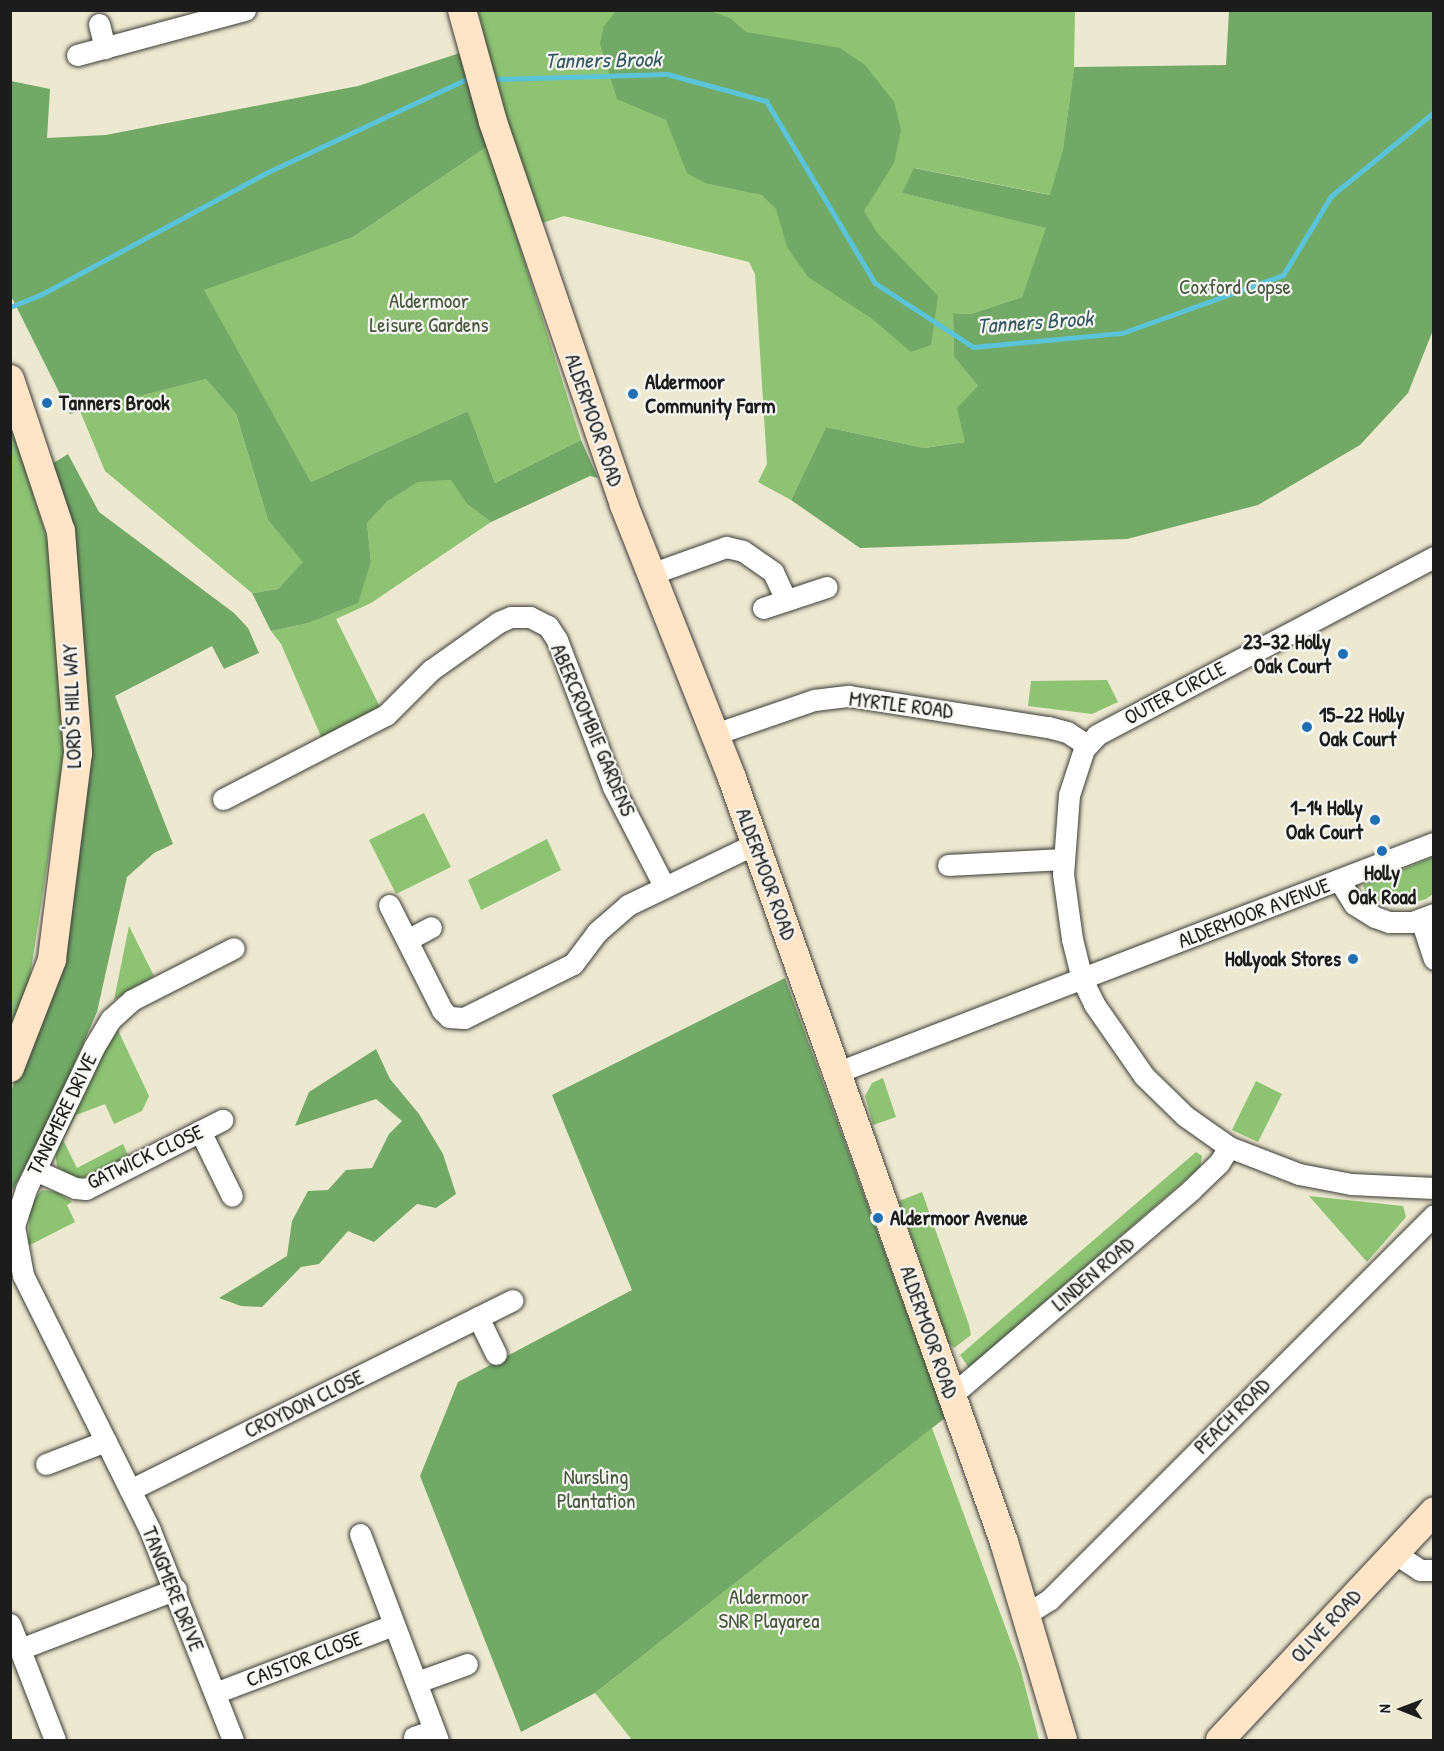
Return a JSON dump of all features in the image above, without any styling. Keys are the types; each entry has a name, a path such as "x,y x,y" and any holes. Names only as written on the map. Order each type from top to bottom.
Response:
{"street":[{"path":"77,56 245,10"},
{"name":"ALDERMOOR ROAD","path":"462,10 511,176 651,574 715,734 838,1072 1028,1613 1063,1740"},
{"path":"99,24 105,48"},
{"name":"LORD'S HILL WAY","path":"10,379 61,531 78,753 52,960 10,1068"},
{"path":"651,574 726,547 742,551 773,572 786,600"},
{"name":"OUTER CIRCLE","path":"1087,745 1106,728 1434,557"},
{"path":"763,608 827,587"},
{"name":"ABERCROMBIE GARDENS","path":"223,799 386,715 431,670 499,622 511,617 530,617 548,626 557,640 613,787 664,886"},
{"name":"MYRTLE ROAD","path":"715,734 814,700 849,696 1048,728 1067,732 1087,745"},
{"path":"1087,745 1069,795 1063,859 1068,922 1082,979 1107,1027 1144,1077 1185,1116 1229,1147 1274,1166 1325,1180 1434,1188"},
{"name":"ALDERMOOR AVENUE","path":"838,1072 1434,843"},
{"path":"388,905 442,1010 449,1017 464,1018 573,964 616,912 664,886 755,844"},
{"path":"948,865 1063,859"},
{"path":"1339,880 1354,904 1375,917 1389,922 1427,917 1434,959"},
{"path":"406,940 431,927"},
{"name":"TANGMERE DRIVE","path":"233,1740 176,1589 130,1490 23,1275 17,1255 17,1213 94,1047 121,1008 234,948"},
{"name":"GATWICK CLOSE","path":"35,1170 75,1188 86,1189 222,1120"},
{"path":"200,1131 232,1196"},
{"name":"LINDEN ROAD","path":"952,1395 1191,1190 1219,1163 1229,1147"},
{"name":"PEACH ROAD","path":"1028,1613 1048,1600 1434,1215"},
{"name":"CROYDON CLOSE","path":"130,1490 512,1300"},
{"path":"478,1317 496,1354"},
{"path":"46,1464 105,1441"},
{"name":"OLIVE ROAD","path":"1220,1740 1434,1511"},
{"path":"360,1534 436,1735 414,1737"},
{"path":"1394,1552 1420,1570 1434,1570"},
{"path":"20,1649 176,1589"},
{"path":"10,1624 55,1740"},
{"name":"CAISTOR CLOSE","path":"215,1693 393,1625"},
{"path":"417,1682 466,1664"}],"green space":[{"path":"617,10 710,11 730,18 746,32 840,48 865,65 894,102 901,130 894,163 864,211 878,234 938,296 931,345 911,352 871,318 808,277 787,247 776,209 762,195 705,183 687,173 666,120 617,99 600,44 604,26"},
{"path":"478,11 1075,11 1074,67 1063,149 1051,195 915,168 902,193 1047,228 1022,297 971,314 953,313 954,357 978,386 965,442 924,448 826,427 791,500 758,482 767,464 755,274 749,262 564,216 539,224 501,108"},
{"name":"Coxford Copse","path":"1229,11 1433,11 1433,330 1408,393 1360,445 1258,505 1127,539 860,548 791,500 826,427 924,448 965,442 957,408 978,386 954,357 953,313 971,314 1022,297 1046,228 902,193 914,168 1050,195 1063,149 1074,67 1226,65"},
{"path":"460,53 488,146 353,237 204,290 311,482 468,411 495,483 581,440 598,478 590,476 491,522 467,504 451,480 418,482 388,501 367,523 371,562 358,603 309,623 271,631 252,593 278,589 303,562 268,520 236,414 206,379 70,414 11,296 11,81 50,89 47,138 106,135 358,86"},
{"name":"Aldermoor Leisure Gardens","path":"488,146 581,440 495,483 468,411 311,482 203,289 353,237"},
{"path":"206,379 236,414 268,520 304,562 278,589 252,593 105,471 80,411"},
{"path":"10,419 48,542 65,751 28,989 10,1035"},
{"path":"68,454 99,512 234,613 248,628 259,653 224,669 212,646 115,696 173,844 154,853 127,877 97,1012 49,1122 11,1193 11,1091 58,965 89,768 52,464"},
{"path":"452,480 467,504 491,522 371,603 336,619 380,707 323,741 281,644 271,631 309,623 357,603 371,562 367,523 388,501 419,481"},
{"path":"1107,680 1118,702 1092,714 1028,706 1031,681"},
{"path":"424,813 451,867 396,894 369,840"},
{"path":"547,839 561,870 481,910 468,880"},
{"path":"1433,857 1433,894 1426,899 1401,906 1376,901 1366,894 1363,885"},
{"path":"129,926 154,976 114,1000"},
{"name":"Nursling Plantation","path":"785,978 945,1418 595,1693 521,1732 420,1476 458,1382 632,1290 552,1095"},
{"path":"116,1026 149,1096 142,1111 114,1124 105,1104 76,1115 63,1140 77,1168 123,1144 129,1157 79,1179 57,1167 55,1151"},
{"path":"376,1049 390,1079 419,1114 443,1154 456,1194 436,1208 417,1204 374,1242 348,1231 319,1264 301,1267 262,1307 241,1306 219,1298 287,1256 292,1221 308,1191 328,1190 346,1170 372,1168 389,1134 402,1121 376,1099 295,1126 309,1092"},
{"path":"883,1078 896,1117 873,1125 865,1096 872,1083"},
{"path":"1256,1081 1282,1094 1258,1142 1232,1130"},
{"path":"1196,1152 1202,1156 1200,1167 969,1368 960,1355"},
{"path":"42,1190 57,1192 72,1202 67,1205 75,1222 28,1246 30,1205"},
{"path":"922,1192 969,1325 971,1335 954,1348 948,1342 899,1201"},
{"path":"1309,1196 1403,1206 1406,1217 1367,1262"},
{"name":"Aldermoor SNR Playarea","path":"932,1428 1020,1667 1039,1740 632,1740 595,1693"}],"waterway":[{"name":"Tanners Brook","path":"498,79 667,74 766,101 875,283 973,347 1122,333 1283,275 1331,196 1434,112"},
{"name":"Tanners Brook","path":"10,307 42,294 268,172 464,80"}],"place":[{"name":"Aldermoor Community Farm","path":"633,394"},
{"name":"Tanners Brook","path":"47,403"},
{"name":"23-32 Holly Oak Court","path":"1343,654"},
{"name":"15-22 Holly Oak Court","path":"1307,727"},
{"name":"1-14 Holly Oak Court","path":"1375,820"},
{"name":"Holly Oak Road","path":"1382,851"},
{"name":"Hollyoak Stores","path":"1353,959"},
{"name":"Aldermoor Avenue","path":"878,1218"}]}
